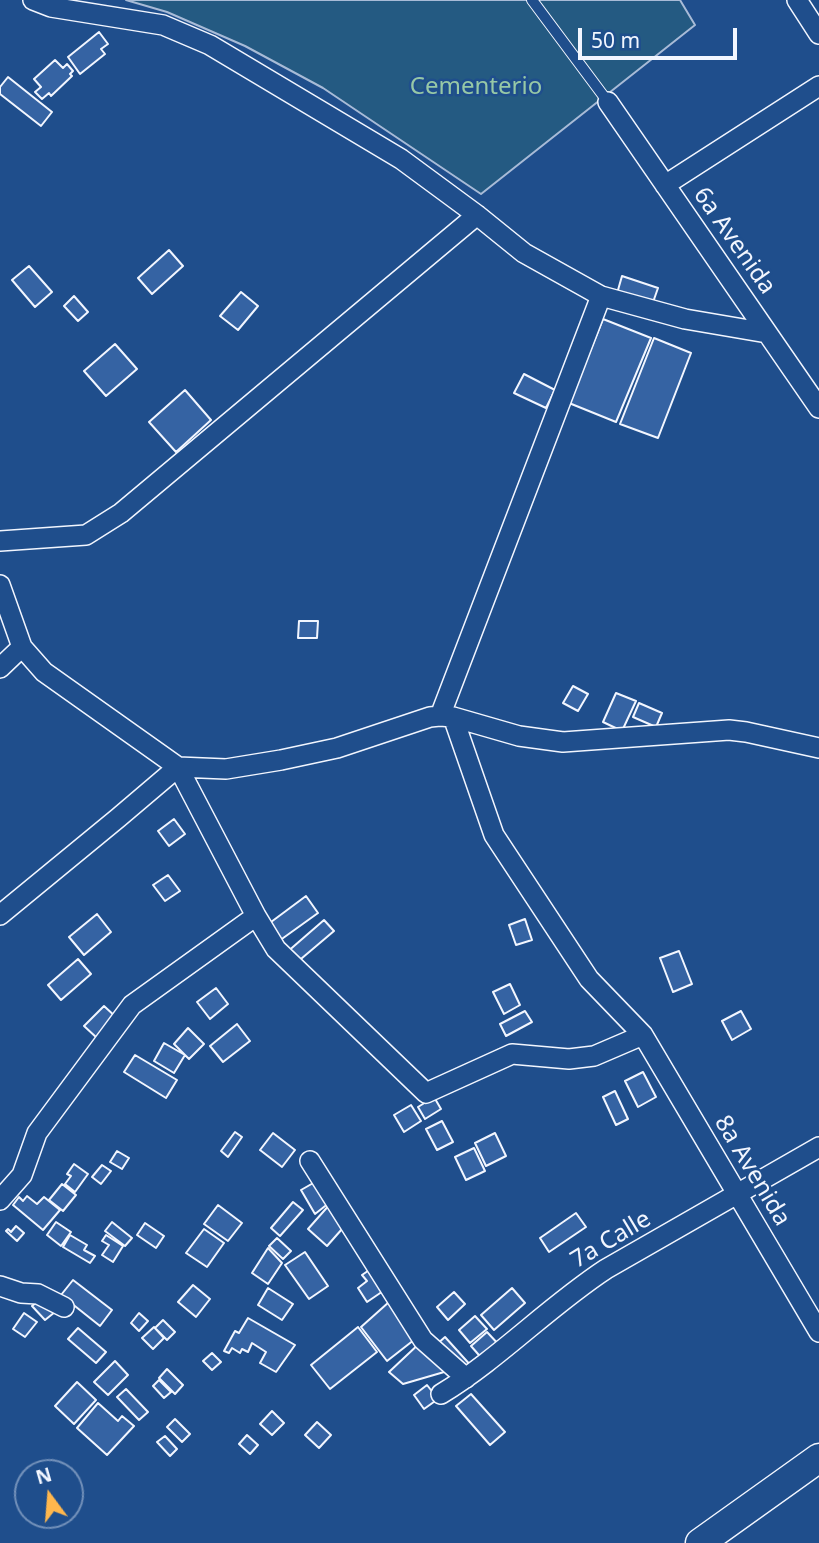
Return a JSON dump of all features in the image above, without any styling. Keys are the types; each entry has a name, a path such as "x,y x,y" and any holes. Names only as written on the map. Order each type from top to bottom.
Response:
{"street":[{"path":"33,0 51,7 163,25 210,45 401,159 524,253 601,296 685,319 767,333"},
{"path":"797,0 819,34"},
{"path":"665,185 819,86"},
{"name":"6a Avenida","path":"608,102 819,408"},
{"path":"0,541 86,535 121,513 477,215"},
{"path":"446,716 601,296"},
{"path":"0,585 22,647 44,672 178,767 276,949 426,1093 512,1054 569,1059 594,1056 643,1035"},
{"path":"0,668 22,647"},
{"path":"0,915 178,767 226,769 281,760 337,748 430,717 446,716 519,736 563,742 729,730 819,748"},
{"name":"8a Avenida","path":"446,716 494,835 589,979 643,1035 819,1332"},
{"path":"0,1200 22,1175 37,1133 132,1006 256,916"},
{"name":"7a Calle","path":"441,1394 466,1378 576,1289 606,1269 819,1147"},
{"path":"310,1161 423,1340 466,1378"},
{"path":"0,1286 21,1293 38,1294 64,1307"},
{"path":"701,1543 819,1458"}],"lane":[{"path":"532,0 608,102"}],"green space":[{"name":"Cementerio","path":"126,0 680,0 695,25 481,194 323,88 245,46 167,12"}],"building":[{"path":"99,32 108,44 101,49 105,54 80,74 68,57"},
{"path":"55,60 63,68 67,64 73,71 70,74 72,76 51,96 49,93 42,99 35,92 41,87 34,79"},
{"path":"8,77 52,112 41,126 0,94 0,87"},
{"path":"169,250 183,266 152,294 138,278"},
{"path":"29,266 52,292 35,307 12,280"},
{"path":"622,276 658,288 651,308 616,297"},
{"path":"241,292 258,306 238,330 220,316"},
{"path":"74,296 88,312 78,321 64,306"},
{"path":"603,319 651,338 616,422 569,403"},
{"path":"654,338 691,353 658,438 620,424"},
{"path":"115,344 137,369 106,396 84,371"},
{"path":"524,374 555,390 546,408 514,393"},
{"path":"185,390 211,420 176,452 149,422"},
{"path":"299,621 318,621 317,638 298,638"},
{"path":"573,686 588,694 578,711 563,703"},
{"path":"616,693 636,701 622,731 603,722"},
{"path":"639,703 662,713 656,727 633,717"},
{"path":"174,819 185,834 169,846 158,831"},
{"path":"168,875 180,891 165,901 153,885"},
{"path":"306,896 318,913 279,941 267,925"},
{"path":"97,914 111,932 84,955 69,937"},
{"path":"525,919 532,940 516,945 509,925"},
{"path":"324,920 334,931 295,964 286,953"},
{"path":"679,951 692,984 673,992 660,958"},
{"path":"78,959 91,974 61,1000 48,985"},
{"path":"510,984 520,1005 504,1014 493,992"},
{"path":"216,988 228,1004 210,1019 197,1002"},
{"path":"104,1006 117,1018 97,1038 84,1026"},
{"path":"525,1011 532,1022 506,1036 500,1024"},
{"path":"741,1011 751,1029 732,1040 722,1021"},
{"path":"237,1024 250,1041 223,1062 210,1046"},
{"path":"188,1028 204,1044 189,1059 174,1044"},
{"path":"164,1043 185,1055 174,1073 154,1061"},
{"path":"135,1055 177,1080 166,1098 124,1072"},
{"path":"643,1072 656,1097 638,1107 625,1081"},
{"path":"615,1091 628,1119 616,1125 603,1097"},
{"path":"434,1097 441,1109 425,1119 418,1107"},
{"path":"411,1105 421,1121 404,1132 394,1115"},
{"path":"442,1121 453,1142 437,1150 426,1129"},
{"path":"235,1132 242,1137 228,1157 221,1151"},
{"path":"273,1133 295,1150 282,1167 260,1150"},
{"path":"495,1133 506,1156 486,1166 475,1143"},
{"path":"474,1148 485,1171 466,1180 455,1157"},
{"path":"117,1151 129,1158 122,1169 110,1162"},
{"path":"74,1164 88,1174 75,1192 65,1184 71,1176 67,1174"},
{"path":"102,1165 111,1171 101,1184 92,1177"},
{"path":"322,1178 334,1199 315,1214 301,1190"},
{"path":"62,1184 76,1195 63,1211 49,1200"},
{"path":"27,1196 37,1204 44,1197 60,1210 43,1230 13,1205 19,1197 23,1201"},
{"path":"293,1202 303,1210 280,1236 271,1228"},
{"path":"331,1203 350,1220 327,1246 308,1229"},
{"path":"218,1205 242,1223 228,1241 204,1224"},
{"path":"576,1213 586,1227 549,1252 540,1238"},
{"path":"56,1222 71,1232 61,1246 47,1235"},
{"path":"112,1222 132,1238 125,1246 105,1231"},
{"path":"145,1223 164,1236 156,1248 137,1235"},
{"path":"16,1226 24,1233 17,1241 6,1231 8,1229 11,1232"},
{"path":"204,1229 224,1243 207,1267 186,1253"},
{"path":"70,1235 87,1245 84,1250 95,1256 90,1263 63,1247"},
{"path":"106,1235 123,1246 113,1262 102,1255 109,1245 102,1241"},
{"path":"277,1238 291,1251 283,1259 269,1246"},
{"path":"268,1248 282,1263 268,1284 252,1273"},
{"path":"305,1252 328,1286 309,1299 285,1265"},
{"path":"375,1266 389,1287 367,1302 358,1288 367,1281 362,1275"},
{"path":"73,1280 112,1310 100,1326 61,1295"},
{"path":"193,1285 210,1299 196,1317 178,1302"},
{"path":"268,1288 293,1304 282,1320 258,1305"},
{"path":"512,1288 525,1303 494,1330 481,1315"},
{"path":"454,1292 465,1304 448,1320 437,1307"},
{"path":"42,1298 55,1312 45,1320 32,1306"},
{"path":"389,1302 419,1336 387,1361 361,1327"},
{"path":"24,1313 37,1322 25,1337 13,1329"},
{"path":"139,1313 148,1321 139,1331 131,1323"},
{"path":"475,1316 487,1329 470,1343 459,1330"},
{"path":"248,1318 295,1345 276,1372 260,1363 266,1352 252,1343 248,1352 242,1349 240,1353 232,1348 229,1353 224,1351 235,1331 239,1333"},
{"path":"163,1320 175,1332 167,1340 155,1328"},
{"path":"154,1327 164,1338 153,1349 142,1338"},
{"path":"358,1327 377,1352 330,1389 311,1365"},
{"path":"78,1328 106,1352 96,1363 68,1339"},
{"path":"487,1332 501,1347 485,1362 471,1346"},
{"path":"445,1337 473,1368 464,1376 436,1345"},
{"path":"423,1340 451,1370 403,1384 389,1372"},
{"path":"212,1353 221,1362 212,1370 203,1361"},
{"path":"115,1361 128,1375 108,1395 94,1382"},
{"path":"167,1369 183,1385 175,1394 159,1378"},
{"path":"159,1380 171,1392 164,1398 153,1386"},
{"path":"77,1382 96,1400 74,1424 55,1406"},
{"path":"427,1385 438,1399 424,1409 414,1395"},
{"path":"126,1389 148,1412 139,1420 117,1397"},
{"path":"471,1394 505,1432 490,1445 456,1406"},
{"path":"98,1403 118,1421 122,1416 134,1426 107,1455 77,1428"},
{"path":"272,1411 284,1423 272,1435 260,1424"},
{"path":"175,1419 190,1434 182,1442 167,1427"},
{"path":"317,1422 331,1435 319,1448 305,1435"},
{"path":"247,1435 258,1445 250,1454 239,1444"},
{"path":"165,1436 177,1449 170,1456 157,1442"}]}
